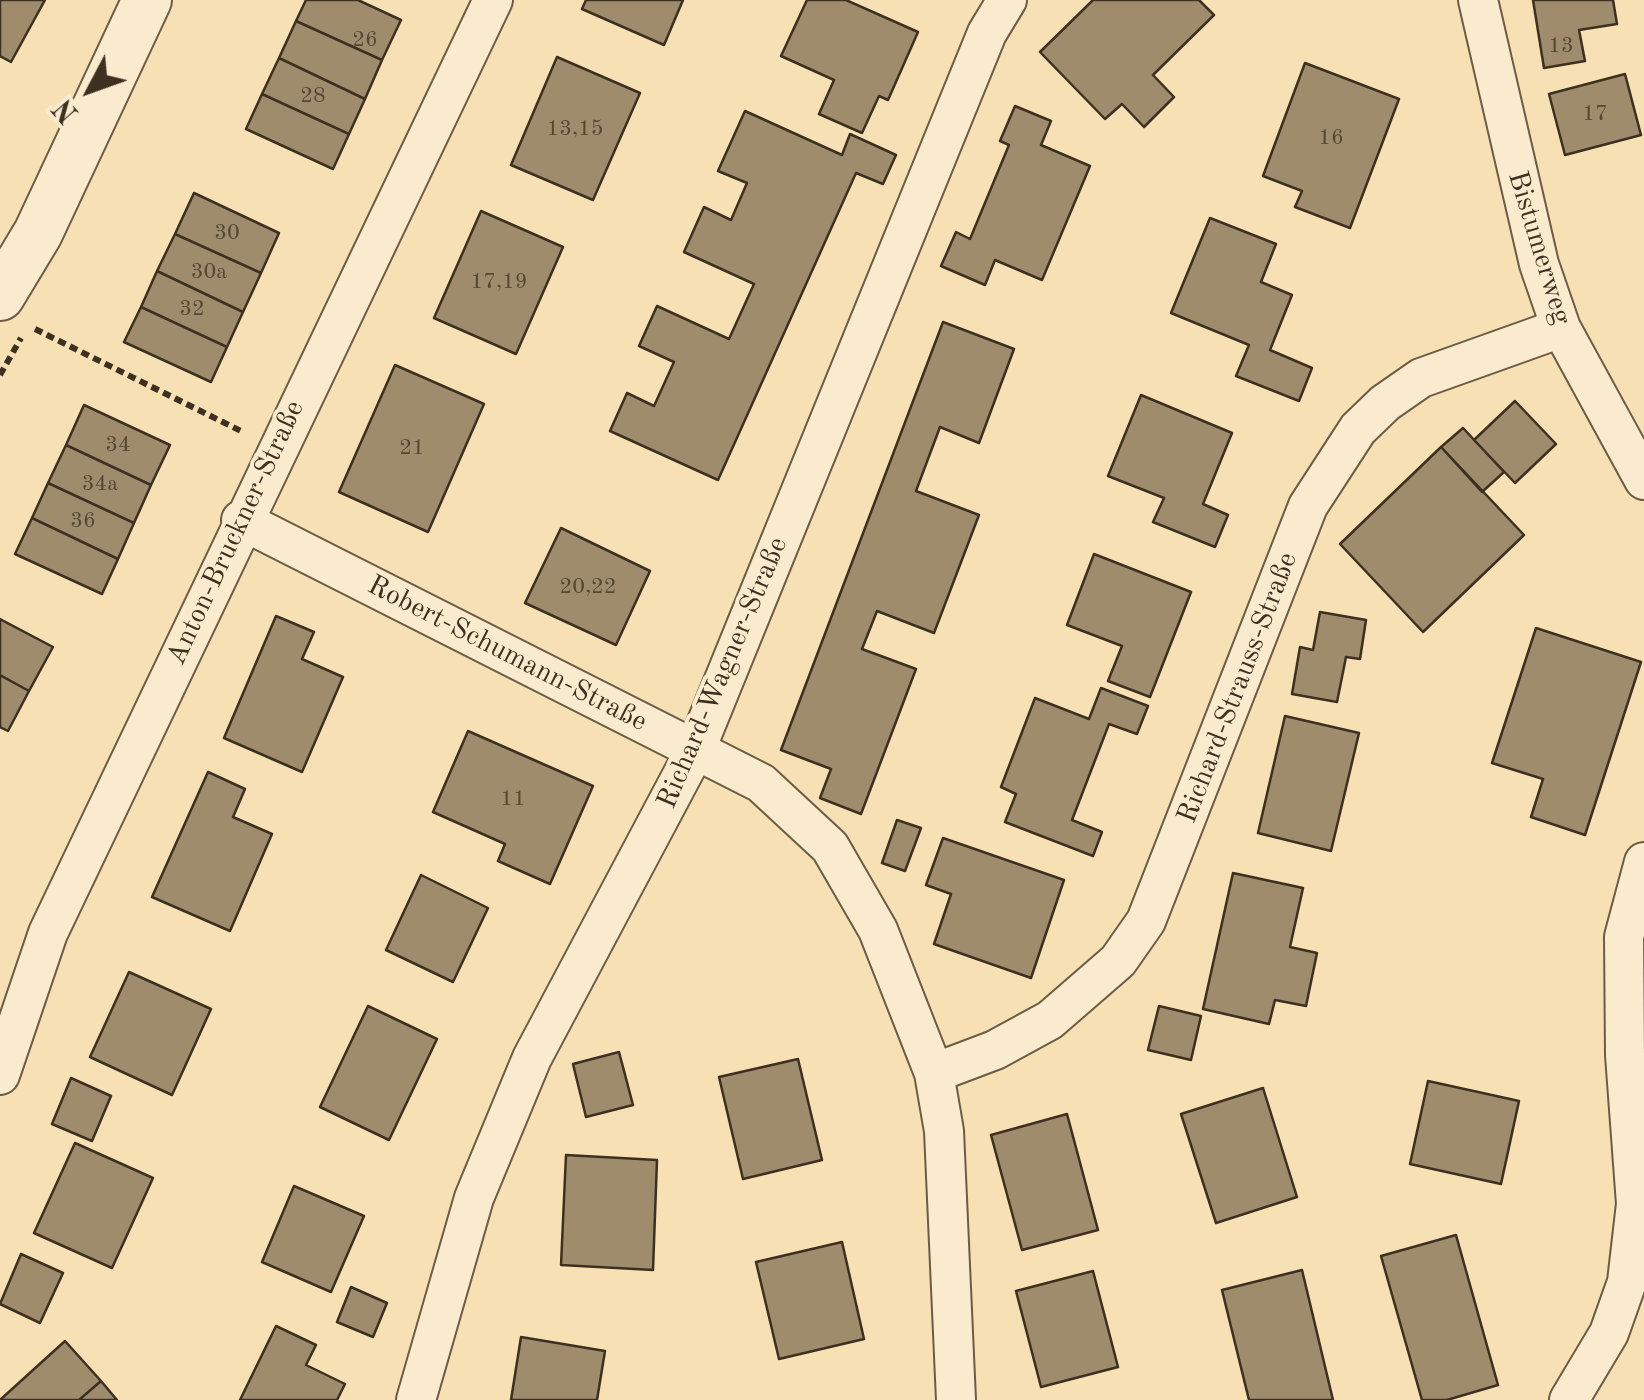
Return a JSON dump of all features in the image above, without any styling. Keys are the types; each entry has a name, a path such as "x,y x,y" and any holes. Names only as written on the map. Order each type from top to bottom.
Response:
{"street":[{"path":"14,311 38,232 147,0"},
{"name":"Anton-Bruckner-Straße","path":"0,1075 48,932 493,0"},
{"name":"Richard-Wagner-Straße","path":"416,1400 474,1198 532,1058 696,749 987,33 1007,0"},
{"name":"Bistumerweg","path":"1478,0 1513,167 1561,328 1644,480"},
{"name":"Richard-Strauss-Straße","path":"934,1073 986,1054 1050,1020 1118,961 1146,922 1308,506 1358,429 1385,403 1421,378 1561,328"},
{"name":"Robert-Schumann-Straße","path":"242,520 761,783 830,847 878,930 934,1073 944,1131 956,1400"},
{"path":"1569,1400 1608,1334 1626,1282 1636,1204 1625,1055 1624,937 1644,862"}],"path":[{"path":"14,311 276,448"}],"building":[{"path":"0,0 45,0 11,62 0,56"},
{"path":"306,0 358,0 401,20 382,60 296,21"},
{"path":"586,0 683,0 664,45 582,9"},
{"path":"807,0 846,0 918,32 888,100 879,96 862,133 819,114 834,80 781,56"},
{"path":"1093,0 1199,0 1214,15 1153,75 1174,97 1144,127 1122,104 1105,119 1040,52"},
{"path":"1533,0 1613,0 1617,24 1579,30 1585,61 1544,68"},
{"path":"296,21 382,60 365,99 279,58"},
{"path":"557,57 640,93 593,200 511,165"},
{"path":"279,58 365,99 349,134 262,94"},
{"path":"1305,63 1399,99 1350,228 1295,207 1302,191 1263,176"},
{"path":"1625,74 1641,135 1565,155 1549,94"},
{"path":"262,94 349,134 333,169 246,129"},
{"path":"1015,106 1051,121 1041,145 1090,166 1042,280 995,260 985,285 941,266 956,232 970,239 1009,145 1000,141"},
{"path":"745,111 842,155 850,134 896,155 883,184 856,173 718,480 610,431 627,393 654,406 674,362 639,346 657,306 729,339 754,284 684,252 704,207 731,220 747,183 718,171"},
{"path":"194,193 279,233 261,273 175,234"},
{"path":"481,211 563,247 516,354 434,318"},
{"path":"1210,218 1276,244 1261,282 1292,295 1270,350 1312,368 1299,401 1236,376 1249,345 1171,313"},
{"path":"175,234 261,273 243,312 157,271"},
{"path":"157,271 243,312 227,347 141,307"},
{"path":"141,307 227,347 211,382 124,342"},
{"path":"943,322 1014,349 979,443 940,427 916,491 979,515 934,633 877,611 862,649 916,669 861,814 820,798 831,769 781,750"},
{"path":"395,365 484,404 428,532 339,492"},
{"path":"1141,395 1232,433 1203,504 1228,515 1215,547 1153,522 1164,498 1108,476"},
{"path":"1515,401 1556,444 1515,483 1474,440"},
{"path":"84,405 170,445 151,485 66,445"},
{"path":"1463,428 1504,472 1482,492 1441,447"},
{"path":"66,445 151,485 134,523 48,483"},
{"path":"1441,447 1524,535 1423,632 1340,544"},
{"path":"48,483 134,523 118,559 32,518"},
{"path":"32,518 118,559 102,594 15,554"},
{"path":"561,528 650,571 616,645 525,603"},
{"path":"1094,554 1191,592 1150,697 1108,681 1122,646 1067,625"},
{"path":"1320,612 1366,620 1360,659 1346,657 1337,702 1292,694 1300,647 1313,650"},
{"path":"276,616 314,632 302,659 343,677 302,772 224,738"},
{"path":"0,619 53,647 29,691 0,675"},
{"path":"1536,628 1641,662 1585,835 1531,817 1543,779 1492,763"},
{"path":"0,675 29,691 8,731 0,727"},
{"path":"1101,688 1148,706 1137,734 1109,724 1072,820 1102,832 1093,856 1005,822 1016,794 1001,787 1035,698 1089,719"},
{"path":"1285,716 1359,733 1331,851 1258,833"},
{"path":"468,731 593,786 550,884 498,861 505,844 433,812"},
{"path":"208,772 245,789 233,817 272,834 230,931 152,897"},
{"path":"897,820 921,828 905,871 882,863"},
{"path":"943,838 1064,880 1031,978 934,944 951,894 926,885"},
{"path":"1233,873 1303,888 1290,947 1317,953 1306,1006 1275,1000 1269,1024 1203,1009"},
{"path":"421,875 488,908 453,982 386,950"},
{"path":"129,972 211,1009 172,1095 90,1057"},
{"path":"368,1006 437,1039 389,1140 320,1107"},
{"path":"1159,1006 1201,1016 1191,1060 1148,1050"},
{"path":"619,1052 633,1105 586,1117 573,1064"},
{"path":"798,1059 822,1160 743,1179 719,1077"},
{"path":"71,1078 111,1096 92,1141 52,1124"},
{"path":"1428,1081 1519,1101 1501,1184 1410,1164"},
{"path":"1263,1088 1297,1197 1216,1223 1181,1114"},
{"path":"1067,1114 1098,1230 1022,1250 991,1135"},
{"path":"75,1143 153,1178 112,1268 34,1233"},
{"path":"566,1155 657,1160 653,1270 561,1265"},
{"path":"294,1186 364,1216 331,1292 262,1262"},
{"path":"1456,1235 1498,1385 1447,1400 1422,1400 1381,1256"},
{"path":"842,1242 864,1339 779,1359 756,1262"},
{"path":"21,1254 63,1273 40,1323 0,1304"},
{"path":"1302,1270 1333,1400 1249,1400 1222,1290"},
{"path":"1093,1271 1118,1367 1041,1387 1016,1291"},
{"path":"351,1287 387,1303 373,1337 337,1322"},
{"path":"276,1326 316,1345 306,1365 345,1384 337,1400 240,1400"},
{"path":"521,1337 605,1351 597,1400 511,1400"},
{"path":"65,1341 101,1381 79,1400 0,1400"},
{"path":"101,1381 117,1400 79,1400"}]}
